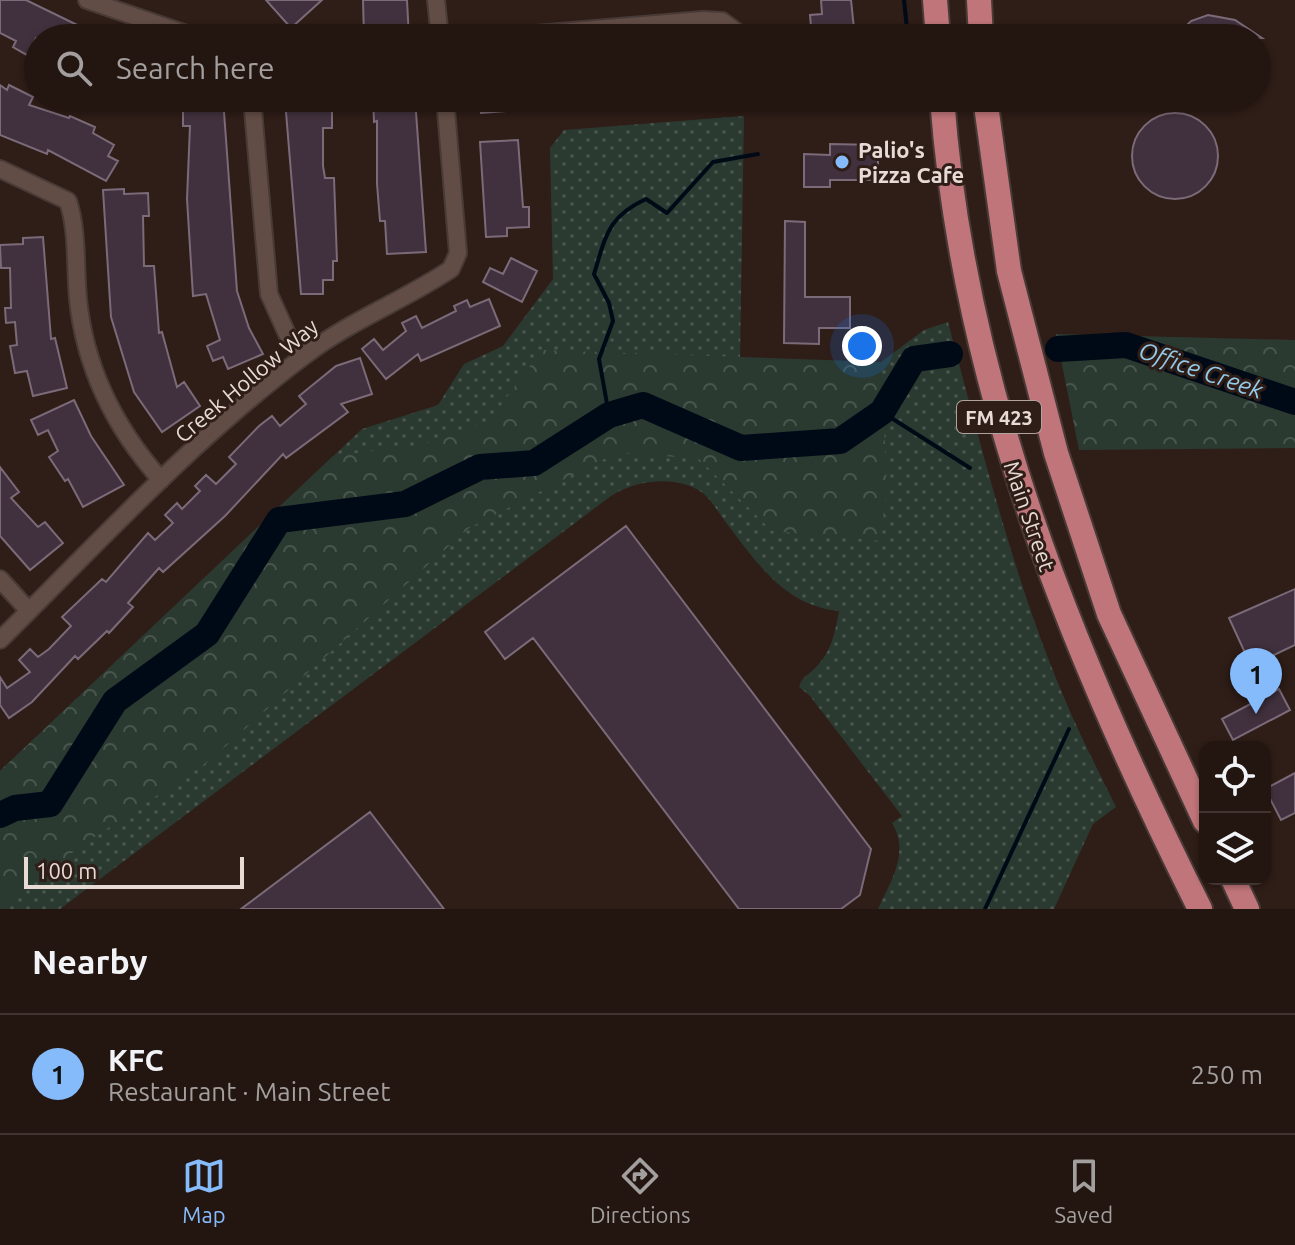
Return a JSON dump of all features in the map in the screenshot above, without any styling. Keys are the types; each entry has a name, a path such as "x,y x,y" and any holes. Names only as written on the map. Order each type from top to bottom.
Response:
{"main road":[{"path":"935,0 937,24"},
{"path":"979,0 980,24"},
{"name":"Main Street","path":"943,112 983,351 1015,474 1062,609 1148,806 1200,909"},
{"name":"Main Street","path":"986,112 1009,271 1082,540 1109,614 1201,813"},
{"path":"944,126 986,123"},
{"path":"1236,885 1247,909"}],"street":[{"path":"87,0 157,24"},
{"path":"436,0 439,24"},
{"path":"655,24 703,20 726,24"},
{"path":"253,112 269,294 288,336 303,356"},
{"name":"Creek Hollow Way","path":"0,640 230,416 303,356 379,307 440,277 456,261 446,112"},
{"path":"0,169 68,201 78,303 90,364 117,424 161,480"},
{"path":"0,579 29,611"}],"green space":[{"path":"744,116 740,359 881,362 924,330 948,322 1000,514 1031,610 1072,715 1116,807 1093,824 1054,909 878,909 899,856 897,834 892,823 902,816 810,696 799,687 826,654 839,611 803,601 774,580 704,494 682,484 657,482 632,486 611,496 60,909 0,909 0,771 362,429 438,405 464,364 503,346 553,279 550,148 564,130"},
{"path":"1056,334 1295,340 1295,448 1079,450"},
{"path":"542,350 881,362 887,488 881,541 772,531 699,459 618,452 469,528 209,761 84,844 0,908 0,771 333,456 421,445 489,421"}],"building":[{"path":"0,0 26,0 75,24 24,24 24,53 13,47 16,41 0,33"},
{"path":"266,0 322,0 295,24 287,24"},
{"path":"363,0 407,0 408,24 364,24"},
{"path":"821,0 851,0 854,24 811,24 810,15 822,14"},
{"path":"1208,15 1241,24 1188,24"},
{"path":"0,85 7,90 9,85 24,92 24,112 70,116 95,127 93,133 114,145 108,156 118,161 106,181 48,150 47,154 0,135"},
{"path":"183,112 224,112 237,291 249,328 263,354 228,369 223,357 213,361 207,346 220,340 206,294 193,296 187,199 190,126 183,126"},
{"path":"286,112 332,112 332,128 323,128 323,166 325,178 334,178 337,261 333,261 333,280 323,280 323,294 301,294"},
{"path":"374,112 416,112 426,252 387,254 385,221 380,221 377,121 374,122"},
{"path":"1175,113 1199,120 1211,132 1218,156 1211,180 1199,192 1175,199 1151,192 1139,180 1132,156 1139,132 1151,120"},
{"path":"518,140 523,207 529,207 529,227 507,228 507,236 486,237 480,142"},
{"path":"830,144 878,145 878,180 830,180 830,187 804,187 804,154 830,155"},
{"path":"124,189 124,194 148,193 149,216 143,216 144,266 154,266 159,333 162,332 177,387 184,382 200,406 162,432 134,392 111,317 103,190"},
{"path":"785,221 805,222 805,297 850,297 850,328 819,328 819,344 784,343"},
{"path":"43,237 51,339 55,338 67,388 33,396 27,371 15,373 10,346 17,345 15,322 6,323 5,308 11,308 10,268 1,268 0,245 23,244 23,238"},
{"path":"511,258 537,271 522,302 483,282 490,268 503,274"},
{"path":"489,299 500,326 421,361 418,354 386,379 362,349 374,339 383,350 406,331 402,323 416,316 422,328 456,311 454,306 467,300 470,307"},
{"path":"360,358 372,394 341,404 348,412 286,458 283,454 225,516 163,572 159,568 128,603 133,607 109,633 107,631 78,659 75,656 32,702 9,718 0,705 0,677 7,688 30,672 19,660 30,649 38,657 49,649 71,626 62,617 102,579 106,582 148,533 155,540 173,523 165,515 177,503 182,509 200,491 195,486 206,475 216,484 236,464 229,457 259,426 272,416 280,426 306,404 299,396 336,366"},
{"path":"74,400 91,436 124,485 83,507 68,479 65,481 49,457 58,451 48,430 38,435 31,420"},
{"path":"0,467 19,492 11,498 38,527 45,522 63,543 30,570 0,536"},
{"path":"626,526 871,849 860,895 841,909 739,909 533,638 505,659 485,632"},
{"path":"1295,589 1295,645 1251,666 1229,618"},
{"path":"1279,689 1290,710 1233,740 1222,719"},
{"path":"1295,773 1295,813 1281,820 1271,801 1271,786"},
{"path":"370,812 444,909 241,909"}],"waterway":[{"path":"904,0 907,24"},
{"path":"609,415 599,359 613,321 609,303 594,274 610,229 623,213 646,199 667,213 713,162 758,154"},
{"name":"Office Creek","path":"1058,349 1126,345 1295,402"},
{"name":"Office Creek","path":"0,815 15,808 50,804 115,701 207,634 279,520 405,504 480,467 534,463 609,415 643,405 741,448 840,441 882,412 914,359 950,354"},
{"path":"882,412 970,468"},
{"path":"985,909 1069,729"}],"place":[{"name":"Palio's Pizza Cafe","path":"842,162"},
{"name":"KFC","path":"1256,714"}]}
